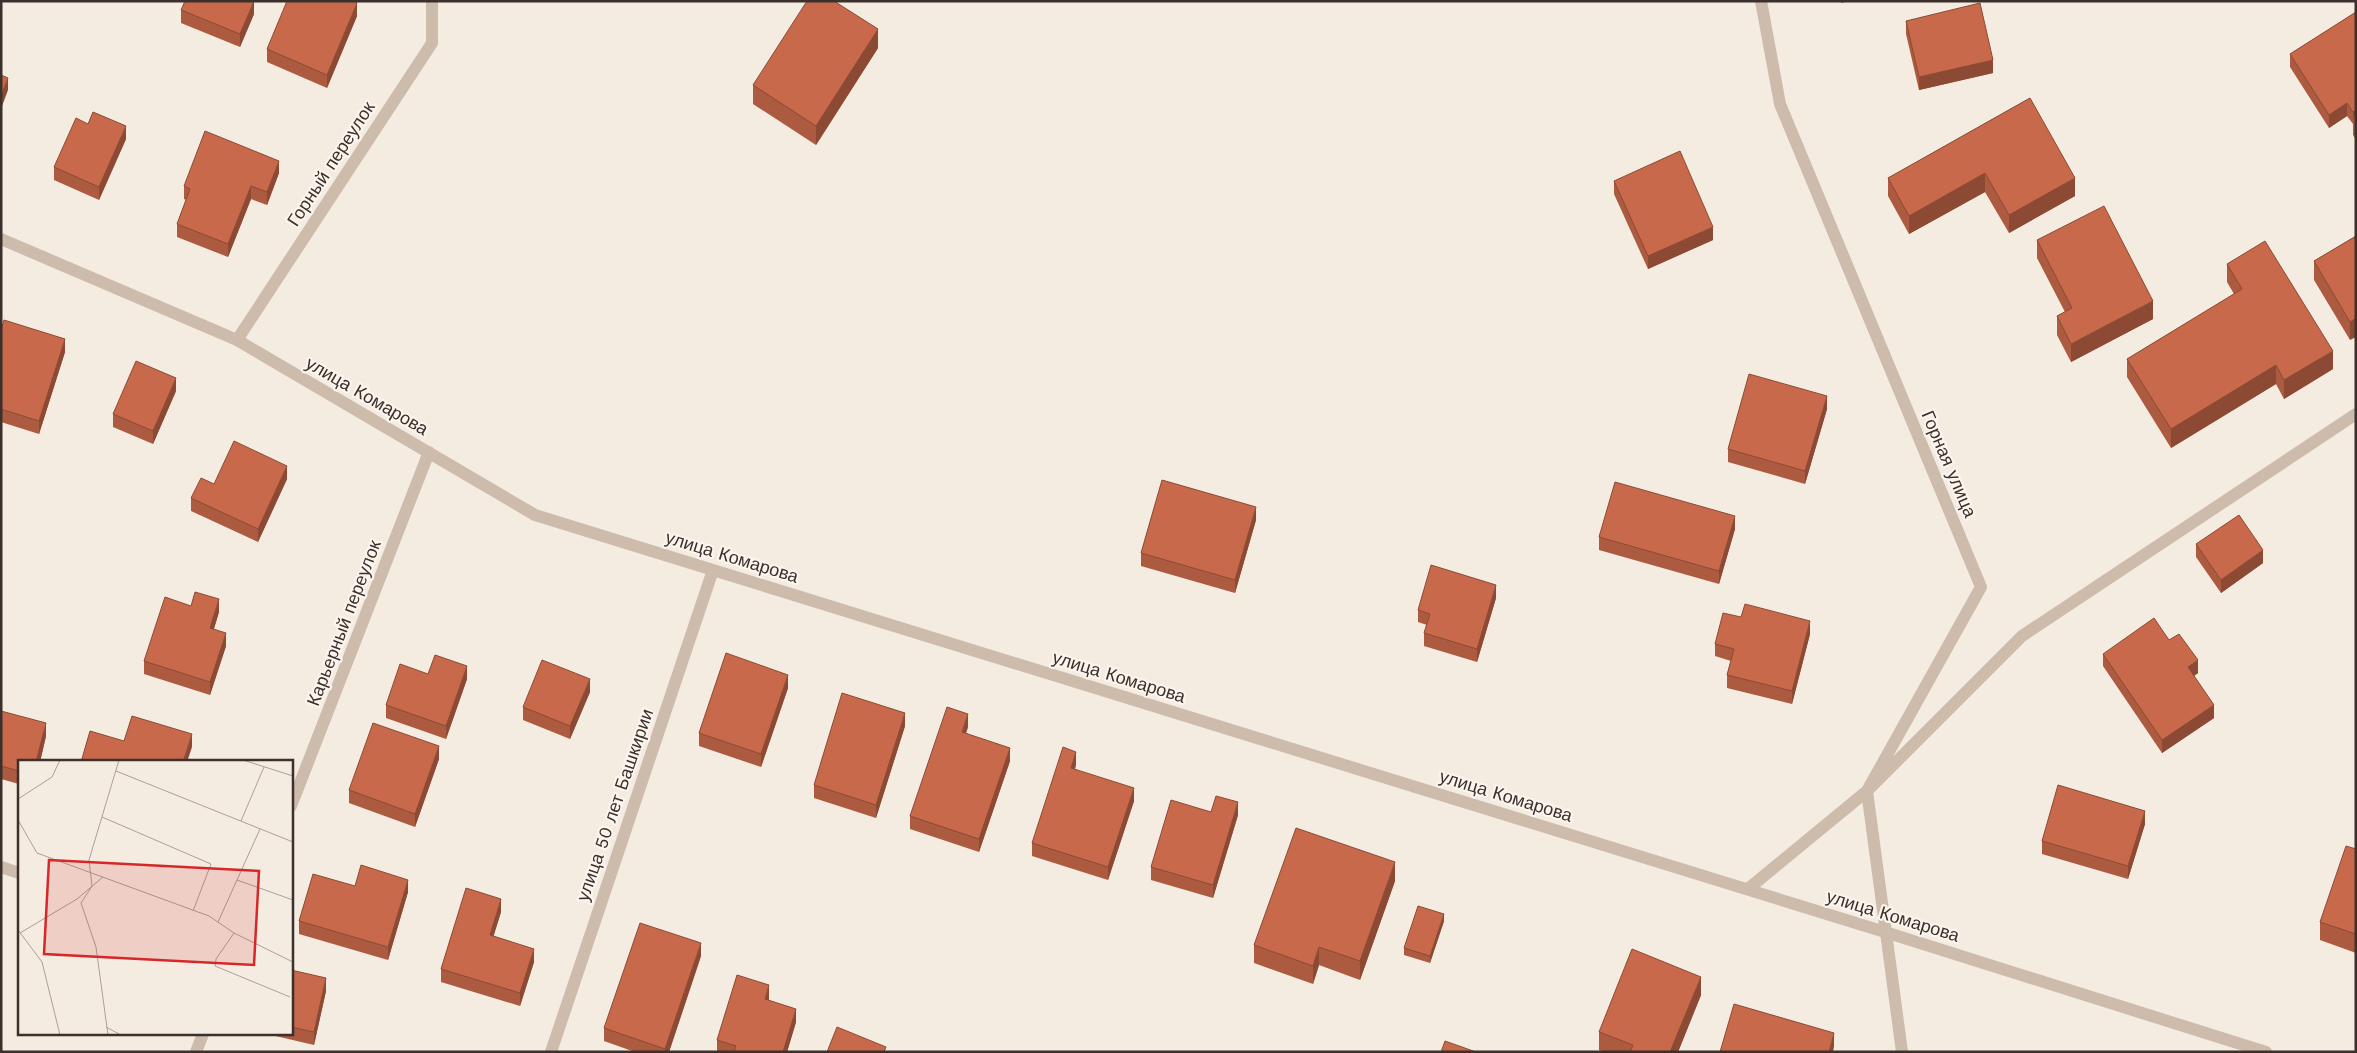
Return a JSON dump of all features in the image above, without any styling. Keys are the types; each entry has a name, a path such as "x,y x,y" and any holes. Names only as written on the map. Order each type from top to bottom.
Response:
{"street":[{"name":"Горный переулок","path":"237,340 432,43 432,1"},
{"name":"Горная улица","path":"1761,1 1780,104 1981,587 1868,790"},
{"name":"улица Комарова","path":"1,239 237,340 535,515 1748,889 2266,1052"},
{"path":"1748,889 1868,790 2022,636 2356,414"},
{"name":"Карьерный переулок","path":"292,803 428,452"},
{"name":"улица 50 лет Башкирии","path":"551,1052 712,570"},
{"path":"1868,790 1902,1052"},
{"path":"1,867 18,873"},
{"path":"196,1052 202,1036"}],"building":[{"path":"185,1 254,1 240,34 181,10"},
{"path":"287,1 354,1 357,3 327,75 267,49"},
{"path":"807,1 834,1 878,29 816,126 753,85"},
{"path":"1980,3 1993,60 1919,77 1906,21"},
{"path":"2356,12 2356,110 2353,112 2347,103 2329,115 2290,54"},
{"path":"1,75 8,78 1,96"},
{"path":"2030,98 2075,178 2009,215 1985,173 1909,216 1888,178"},
{"path":"93,112 126,126 99,187 54,167 76,118 88,124"},
{"path":"205,131 279,161 267,192 251,186 228,244 177,224 190,189 184,186"},
{"path":"1680,151 1713,227 1648,256 1614,181"},
{"path":"2104,206 2153,301 2071,344 2057,316 2072,308 2037,240"},
{"path":"2356,236 2356,318 2350,322 2314,261"},
{"path":"2265,241 2333,351 2284,380 2276,365 2171,429 2127,359 2242,289 2227,264"},
{"path":"4,320 65,339 39,421 1,409 1,330"},
{"path":"136,361 176,378 153,431 113,414"},
{"path":"1749,374 1827,396 1805,471 1728,449"},
{"path":"234,441 287,466 258,529 191,498 201,478 214,484"},
{"path":"1162,480 1256,507 1235,580 1141,553"},
{"path":"1615,482 1735,516 1719,571 1599,537"},
{"path":"2239,515 2263,550 2221,580 2196,544"},
{"path":"1431,565 1496,585 1477,649 1424,633 1430,614 1418,610"},
{"path":"195,592 219,599 210,628 226,633 210,682 144,661 165,597 191,606"},
{"path":"1745,604 1810,621 1792,691 1727,675 1734,649 1715,644 1723,613 1741,617"},
{"path":"2154,618 2169,640 2179,634 2198,660 2188,667 2214,705 2162,740 2103,654"},
{"path":"726,653 788,675 761,754 699,733"},
{"path":"435,655 467,666 446,726 386,705 400,664 428,674"},
{"path":"542,660 590,679 570,726 523,707"},
{"path":"842,693 905,713 876,805 814,785"},
{"path":"947,707 968,714 962,732 1010,748 979,839 910,816"},
{"path":"1,711 46,723 37,760 18,760 18,771 1,766"},
{"path":"132,716 192,734 184,760 82,760 90,731 124,741"},
{"path":"373,723 439,746 415,814 349,790"},
{"path":"1063,747 1076,752 1071,768 1134,788 1108,867 1032,843"},
{"path":"2058,785 2145,811 2128,866 2042,841"},
{"path":"1216,796 1238,802 1213,885 1151,867 1171,800 1211,812"},
{"path":"1296,828 1395,862 1360,961 1319,947 1313,966 1254,945"},
{"path":"2346,846 2356,849 2356,934 2320,922"},
{"path":"361,865 408,880 388,947 299,921 313,874 355,886"},
{"path":"466,888 501,899 490,935 534,949 520,993 441,969"},
{"path":"1418,906 1444,914 1430,956 1404,948"},
{"path":"640,923 701,943 665,1049 604,1028"},
{"path":"1632,949 1701,977 1670,1052 1630,1052 1633,1045 1599,1032"},
{"path":"292,970 326,978 314,1032 292,1027"},
{"path":"737,975 769,985 765,999 796,1009 783,1052 734,1052 736,1046 717,1040"},
{"path":"1734,1004 1834,1033 1829,1052 1720,1052"},
{"path":"837,1027 886,1047 884,1052 827,1052"},
{"path":"1445,1041 1476,1052 1441,1052"}]}
